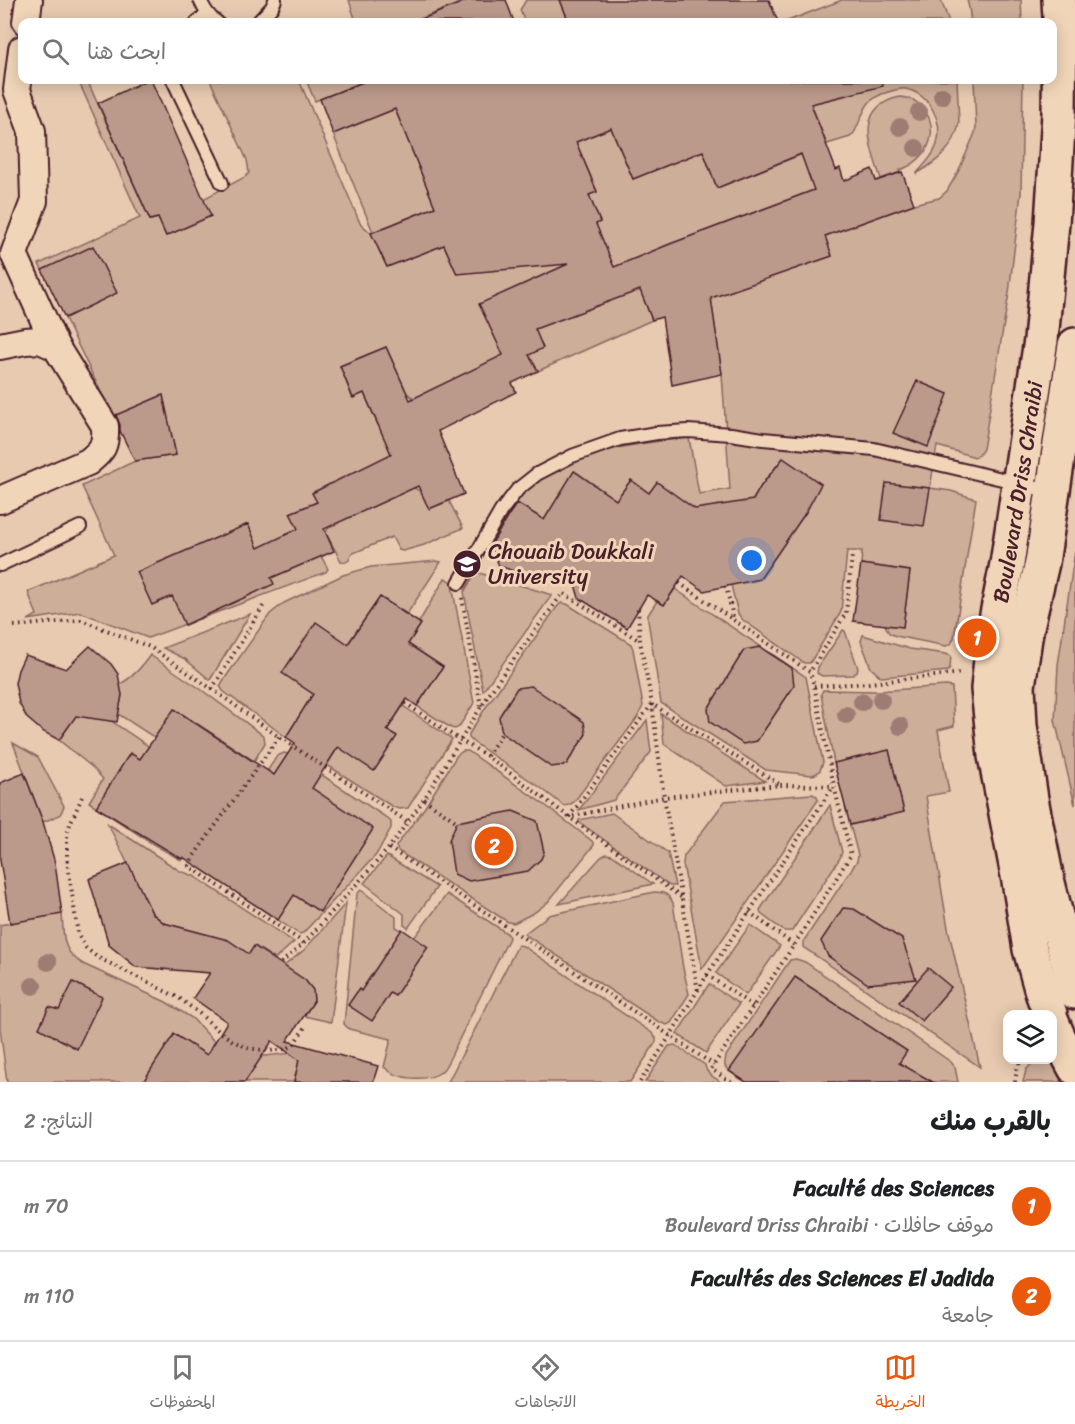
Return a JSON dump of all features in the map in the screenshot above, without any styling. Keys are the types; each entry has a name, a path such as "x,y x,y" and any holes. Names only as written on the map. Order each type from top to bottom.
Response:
{"main road":[{"name":"Boulevard Driss Chraibi","path":"1049,1010 1030,949 995,756 988,689 994,630 1007,564 1041,340 1059,114 1059,0"},
{"name":"Boulevard Driss Chraibi","path":"1075,345 1042,563 1026,631 1018,686 1020,726 1031,799 1075,992"},
{"path":"1057,1033 1075,1068"}],"street":[{"path":"27,18 29,0"},
{"path":"0,501 88,462 100,452 106,440 105,426 56,347 14,254 34,201 32,131 9,92 18,62"},
{"path":"0,346 25,340 40,340 56,347"}],"lane":[{"path":"200,0 213,18"},
{"path":"262,18 275,0"},
{"path":"175,84 222,183"},
{"path":"459,583 501,511 518,489 537,474 572,456 620,439 657,432 688,431 731,434 874,449 1053,493"},
{"path":"0,565 80,527"}],"path":[{"path":"810,672 846,613 852,556"},
{"path":"459,583 481,707"},
{"path":"679,583 810,672 851,855 711,1069 731,1082"},
{"path":"726,586 734,621"},
{"path":"280,963 304,944 408,822 502,675 563,593 640,641"},
{"path":"212,689 265,603"},
{"path":"638,609 640,641 652,704 664,797 698,991"},
{"path":"14,626 81,620 150,647 279,737 408,822"},
{"path":"814,686 869,683 991,670"},
{"path":"405,703 487,756 681,897"},
{"path":"652,704 780,785"},
{"path":"568,817 652,704"},
{"path":"487,756 502,733"},
{"path":"279,737 193,857 189,866 304,944"},
{"path":"568,817 664,797 780,785 834,786"},
{"path":"640,1082 707,975 834,786"},
{"path":"82,797 67,835 67,858 78,935 86,948 97,957 179,998 220,1032 248,1048 269,1051 286,1049 293,1045 305,1027"},
{"path":"424,799 457,822"},
{"path":"388,848 714,1065"},
{"path":"749,912 794,945"},
{"path":"707,975 753,1006"},
{"path":"1015,1082 1019,1064"}],"shaded area":[{"path":"349,0 468,0 422,18 355,18"},
{"path":"526,0 560,0 567,18 523,18 520,10"},
{"path":"842,0 941,0 948,18 795,18"},
{"path":"967,0 1021,0 1022,18 970,18"},
{"path":"80,84 89,84 150,220 158,218 166,236 210,216 203,199 249,173 247,160 212,84 301,84 360,223 371,233 387,267 444,245 457,274 473,272 600,222 589,195 597,191 576,142 611,128 633,179 703,151 717,188 808,152 814,190 629,261 652,320 538,371 529,355 415,398 407,393 386,347 340,366 352,397 364,393 378,425 409,446 313,492 317,502 291,513 298,529 297,566 321,556 328,569 326,572 148,638 80,612 28,620 37,615 28,592 114,555 82,486 135,461 176,455 162,395 113,417 65,318 116,293 93,247 42,270 39,264 140,218"},
{"path":"308,84 358,84 315,101"},
{"path":"873,84 957,84 959,123 954,140 938,159 916,174 934,152 939,135 938,126 933,110 922,96 904,89 879,95 872,100 850,137 827,144 811,104 852,94"},
{"path":"974,84 1023,84 1021,193 1009,293 983,449 975,457 937,446 930,488 951,491 976,499 954,638 951,644 946,646 889,633 885,625 903,627 910,571 861,564 862,551 847,551 841,612 810,663 804,663 743,620 738,614 731,585 821,484 783,458 749,506 695,509 657,483 649,493 631,480 616,500 575,471 544,520 514,501 553,472 596,454 641,444 689,438 699,494 730,489 722,374 711,298 832,256 825,236 914,204 939,198 947,191 958,172 976,127"},
{"path":"900,97 915,101 926,112 931,125 930,141 926,151 915,162 900,172 881,179 870,142 871,119 876,110 885,102"},
{"path":"395,109 435,207 373,232 333,134"},
{"path":"413,488 421,493 429,509 449,501 463,528 424,545 403,551 399,550 392,537 351,554 346,562 341,561 326,533 327,530 331,526"},
{"path":"1075,551 1075,805 1055,720 1058,665"},
{"path":"441,562 407,614 380,597 286,737 223,691 220,686 270,614 284,603 343,575 371,567"},
{"path":"476,572 552,595 483,691 464,592"},
{"path":"445,578 452,585 474,703 459,727 455,729 417,706 443,667 408,644"},
{"path":"675,589 806,677 823,762 818,772 812,775 766,770 661,703 648,615 657,601 664,605"},
{"path":"561,603 567,604 631,644 643,706 637,718 574,802 564,806 469,738 469,734 486,707"},
{"path":"250,614 210,680 185,659 163,648"},
{"path":"843,630 858,668 857,672 853,675 822,676 817,673 818,667"},
{"path":"863,635 910,649 946,654 951,656 950,667 948,671 881,677 871,668 861,641"},
{"path":"150,655 264,736 265,743 254,761 175,709 155,738 118,714 122,695 119,685 136,672"},
{"path":"952,687 954,726 938,730 949,792 926,796 948,928 980,1067 803,947 803,942 857,861 858,855 850,825 904,812 889,751 834,763 821,694 823,690 878,691"},
{"path":"403,706 452,739 408,808 399,809 327,765 338,747 387,730"},
{"path":"661,714 765,781 726,786 664,744"},
{"path":"76,716 111,721 221,795 181,860 89,802 103,779 59,740"},
{"path":"647,720 651,752 614,800 579,810"},
{"path":"13,743 38,757 64,806 60,815 43,822"},
{"path":"468,751 549,808 592,841 594,845 548,902 514,923 508,922 398,851 396,846 425,807 457,755"},
{"path":"284,753 292,755 391,822 391,828 376,855 303,933 299,934 203,870 277,756"},
{"path":"812,794 817,796 818,800 702,969 683,864 684,856 725,801"},
{"path":"830,805 842,852 840,858 792,931 784,931 761,914 760,910"},
{"path":"612,813 668,853 675,886 670,886 579,822 579,820"},
{"path":"108,824 180,871 194,876 294,942 275,959 255,946 249,954 209,972 216,937 164,923 152,913"},
{"path":"606,854 612,855 653,884 559,904 601,857"},
{"path":"387,856 437,887 408,928 404,925 404,914 364,883"},
{"path":"361,890 396,917 396,927 414,938 447,894 508,934 509,938 448,1062 441,1072 435,1075 412,1078 396,1075 384,1067 391,1039 349,1029 344,1024 357,894"},
{"path":"654,892 666,894 673,903 689,994 671,1023 667,1025 524,934 549,915"},
{"path":"346,903 331,1022 304,1016 314,1001 313,990 305,980 284,966 304,950"},
{"path":"62,914 65,943 76,959 166,1002 192,1018 215,1042 247,1056 301,1052 294,1082 7,1082 0,1028 0,925"},
{"path":"750,925 780,946 746,995 716,973"},
{"path":"518,945 523,946 652,1033 656,1042 630,1082 448,1082"},
{"path":"790,960 805,962 951,1062 955,1067 958,1082 746,1082 731,1073 725,1066 726,1056"},
{"path":"709,984 739,1004 706,1053 677,1034"},
{"path":"675,1045 705,1065 709,1073 721,1082 645,1082 669,1046"},
{"path":"1031,1064 1055,1064 1070,1082 1023,1082 1026,1070"}],"building":[{"path":"468,0 506,0 513,18 425,18"},
{"path":"560,0 769,0 776,18 567,18"},
{"path":"138,84 153,84 211,216 166,236 158,218 150,220 98,103"},
{"path":"358,84 883,84 883,86 811,104 836,170 840,168 844,181 872,169 876,181 902,172 914,204 825,236 832,256 711,298 722,374 672,385 662,317 652,320 640,290 535,329 543,348 529,355 538,371 512,383 516,392 438,431 464,494 429,509 418,486 324,529 334,551 271,578 274,584 185,625 172,596 152,605 137,572 248,524 258,548 298,529 290,513 317,502 312,493 391,454 364,393 353,398 340,366 386,347 410,400 503,355 479,304 568,264 457,274 444,245 387,267 371,233 435,207 395,109 333,134 320,99","holes":["611,128 633,179 703,151 717,188 801,154 814,190 614,267 596,224 600,222 589,195 597,192 576,142"]},
{"path":"93,246 117,293 65,318 42,270"},
{"path":"917,381 948,394 928,447 893,433"},
{"path":"163,395 176,455 135,461 120,431 116,415"},
{"path":"783,458 821,484 806,512 760,579 704,591 683,576 664,605 647,595 627,628 579,598 572,574 553,584 499,566 491,545 517,503 544,520 574,471 616,500 631,480 649,493 657,482 695,509 753,500"},
{"path":"886,483 930,488 924,526 881,520"},
{"path":"861,564 910,571 903,627 853,621"},
{"path":"380,597 421,624 408,644 443,667 417,706 407,699 387,730 397,736 374,771 338,747 312,788 373,829 320,912 294,895 278,920 183,857 182,859 96,807 130,753 140,759 174,709 274,775 295,743 286,737 313,694 282,673 316,622 348,644"},
{"path":"90,646 111,664 118,674 122,695 117,722 76,716 59,740 42,731 27,718 19,703 15,683 18,670 25,655 66,669"},
{"path":"760,647 792,668 794,686 757,741 743,744 710,722 708,709 744,650"},
{"path":"531,686 584,722 586,734 566,765 551,767 502,733 499,717 517,688"},
{"path":"889,750 904,812 850,825 834,763"},
{"path":"24,773 43,822 55,863 62,914 10,923 0,860 0,783"},
{"path":"513,811 537,821 544,852 541,859 528,871 469,881 454,874 449,840 457,822"},
{"path":"128,863 152,913 164,923 228,940 249,954 254,946 305,980 313,990 314,1001 287,1041 378,1066 373,1082 294,1082 299,1060 272,1041 245,1082 143,1082 174,1034 207,1055 227,1022 193,998 210,973 136,967 109,945 89,879"},
{"path":"843,908 854,909 902,939 916,979 868,984 828,956 821,941"},
{"path":"402,929 428,947 395,996 390,993 372,1021 348,1005 359,989 361,991"},
{"path":"928,968 951,987 922,1021 899,1002"},
{"path":"795,977 907,1051 899,1063 933,1082 746,1082 729,1071"},
{"path":"73,982 102,997 77,1049 39,1028 49,1007 59,1010"}],"place":[{"name":"Chouaib Doukkali University","path":"467,564"},
{"name":"Faculté des Sciences","path":"977,638"},
{"name":"Facultés des Sciences El Jadida","path":"494,846"}]}
